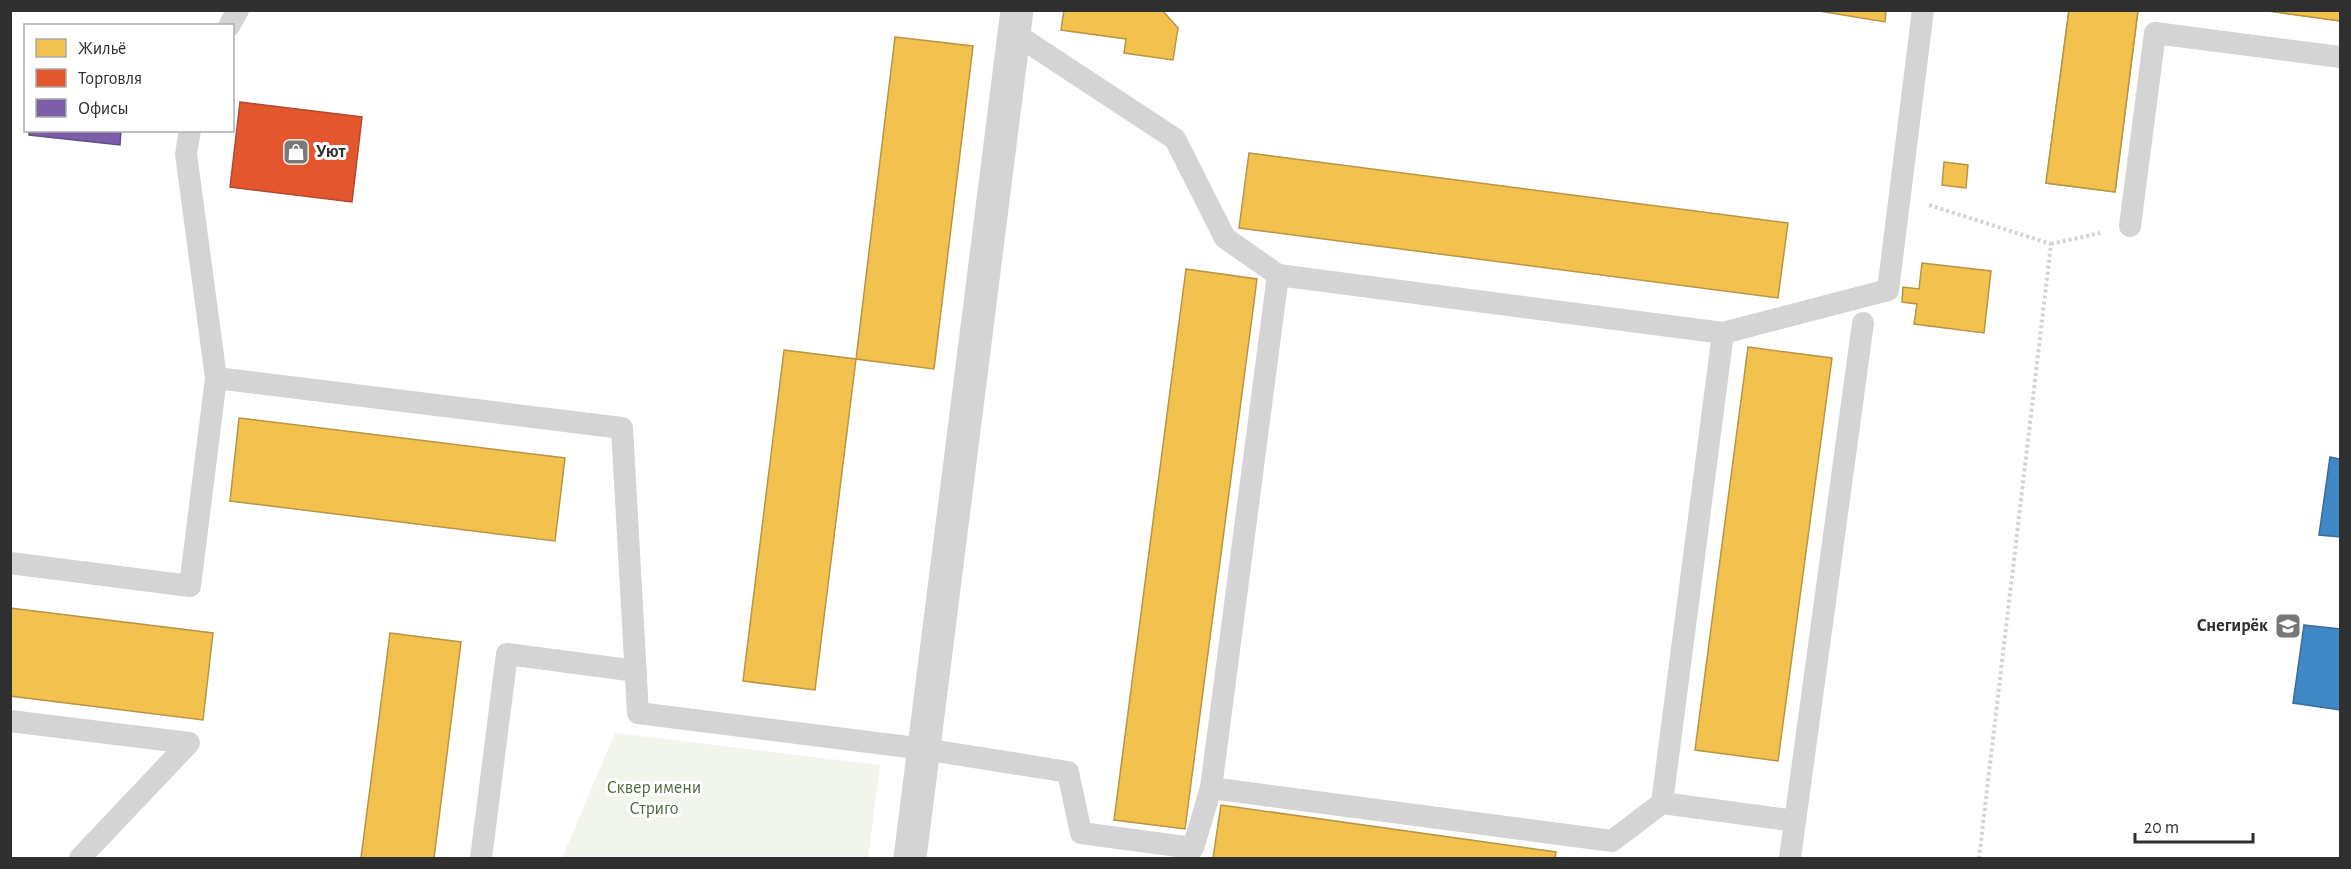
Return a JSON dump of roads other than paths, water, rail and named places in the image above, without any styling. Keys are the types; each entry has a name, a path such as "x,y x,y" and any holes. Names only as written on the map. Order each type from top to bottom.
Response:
{"street":[{"path":"910,858 1016,22"}],"lane":[{"path":"230,24 238,10"},
{"path":"1016,22 1175,139 1225,238 1278,275 1723,333 1888,290 1923,10"},
{"path":"2130,226 2155,33 2340,57"},
{"path":"10,563 190,586 216,378 186,154 190,132"},
{"path":"216,378 622,428 638,713 924,749 1068,772 1081,833 1193,848 1211,788 1278,275"},
{"path":"1790,858 1863,323"},
{"path":"1662,803 1723,333"},
{"path":"481,858 507,654 636,671"},
{"path":"10,721 189,743 80,858"},
{"path":"1211,788 1612,841 1662,803 1795,821"}],"place":[{"name":"Уют","path":"296,152"},
{"name":"Снегирёк","path":"2288,626"}],"park label":[{"name":"Сквер имени Стриго","path":"654,798"}]}
